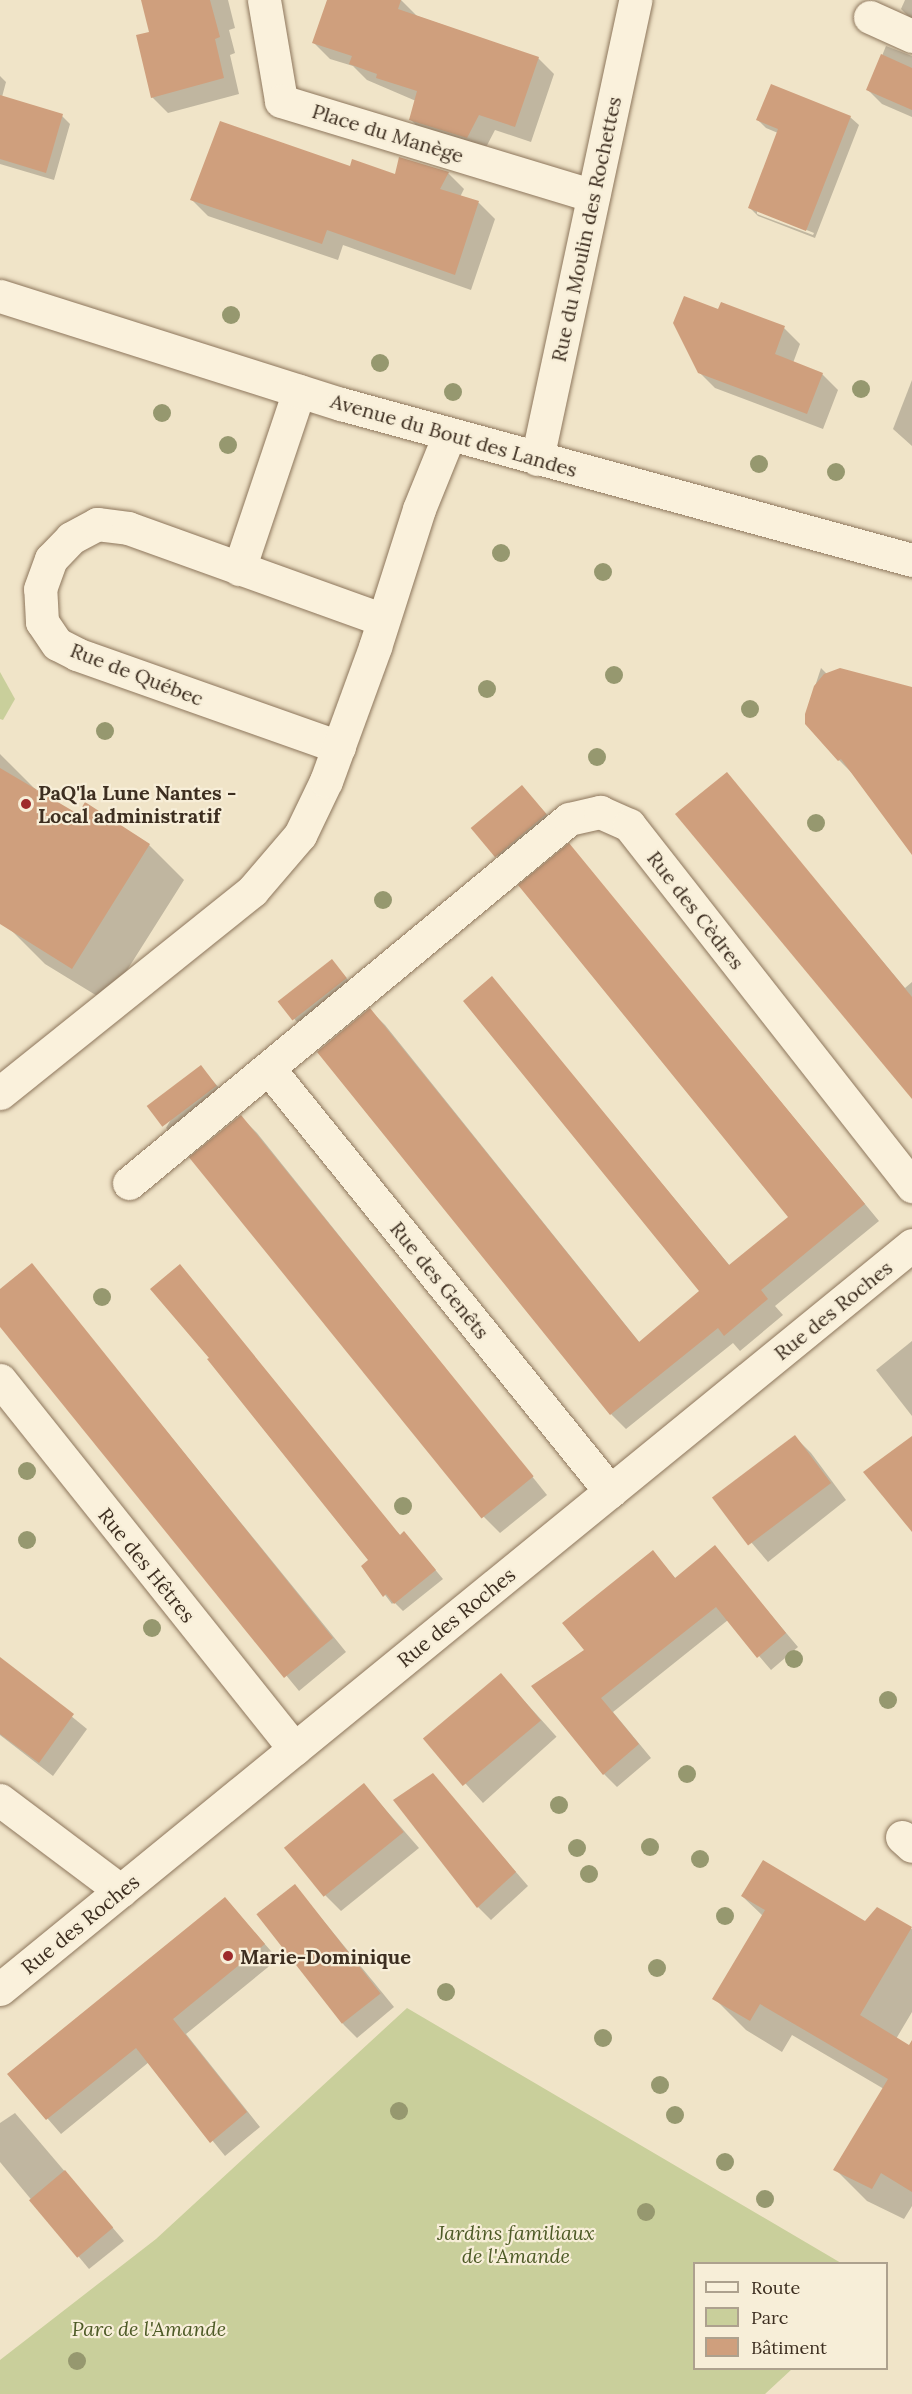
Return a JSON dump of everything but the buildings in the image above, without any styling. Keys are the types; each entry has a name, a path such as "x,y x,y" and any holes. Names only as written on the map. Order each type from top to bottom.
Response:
{"street":[{"name":"Place du Manège","path":"264,0 281,101 593,196"},
{"name":"Rue du Moulin des Rochettes","path":"537,459 635,0"},
{"path":"870,17 912,36"},
{"name":"Avenue du Bout des Landes","path":"0,296 299,391 450,435 912,560"},
{"path":"239,569 299,391"},
{"path":"6,1078 252,891 300,836 339,747 419,509 450,435"},
{"name":"Rue de Québec","path":"339,747 77,654 57,644 42,622 40,589 51,559 71,538 97,524 128,528 383,620"},
{"name":"Rue des Cèdres","path":"269,1069 569,819 600,812 629,825 912,1186"},
{"path":"129,1184 269,1069"},
{"name":"Rue des Genêts","path":"269,1069 610,1491"},
{"name":"Rue des Roches","path":"0,1989 912,1245"},
{"name":"Rue des Hêtres","path":"0,1380 295,1749"},
{"path":"0,1800 121,1891"}],"green space":[{"path":"0,672 15,699 3,720 0,719"},
{"name":"Jardins familiaux de l'Amande","path":"407,2008 839,2262 693,2262 693,2370 791,2370 765,2394 0,2394 0,2360 156,2239"}],"place":[{"name":"PaQ'la Lune Nantes - Local administratif","path":"26,804"},
{"name":"Marie-Dominique","path":"228,1956"}],"park label":[{"name":"Parc de l'Amande","path":"149,2328"}]}
